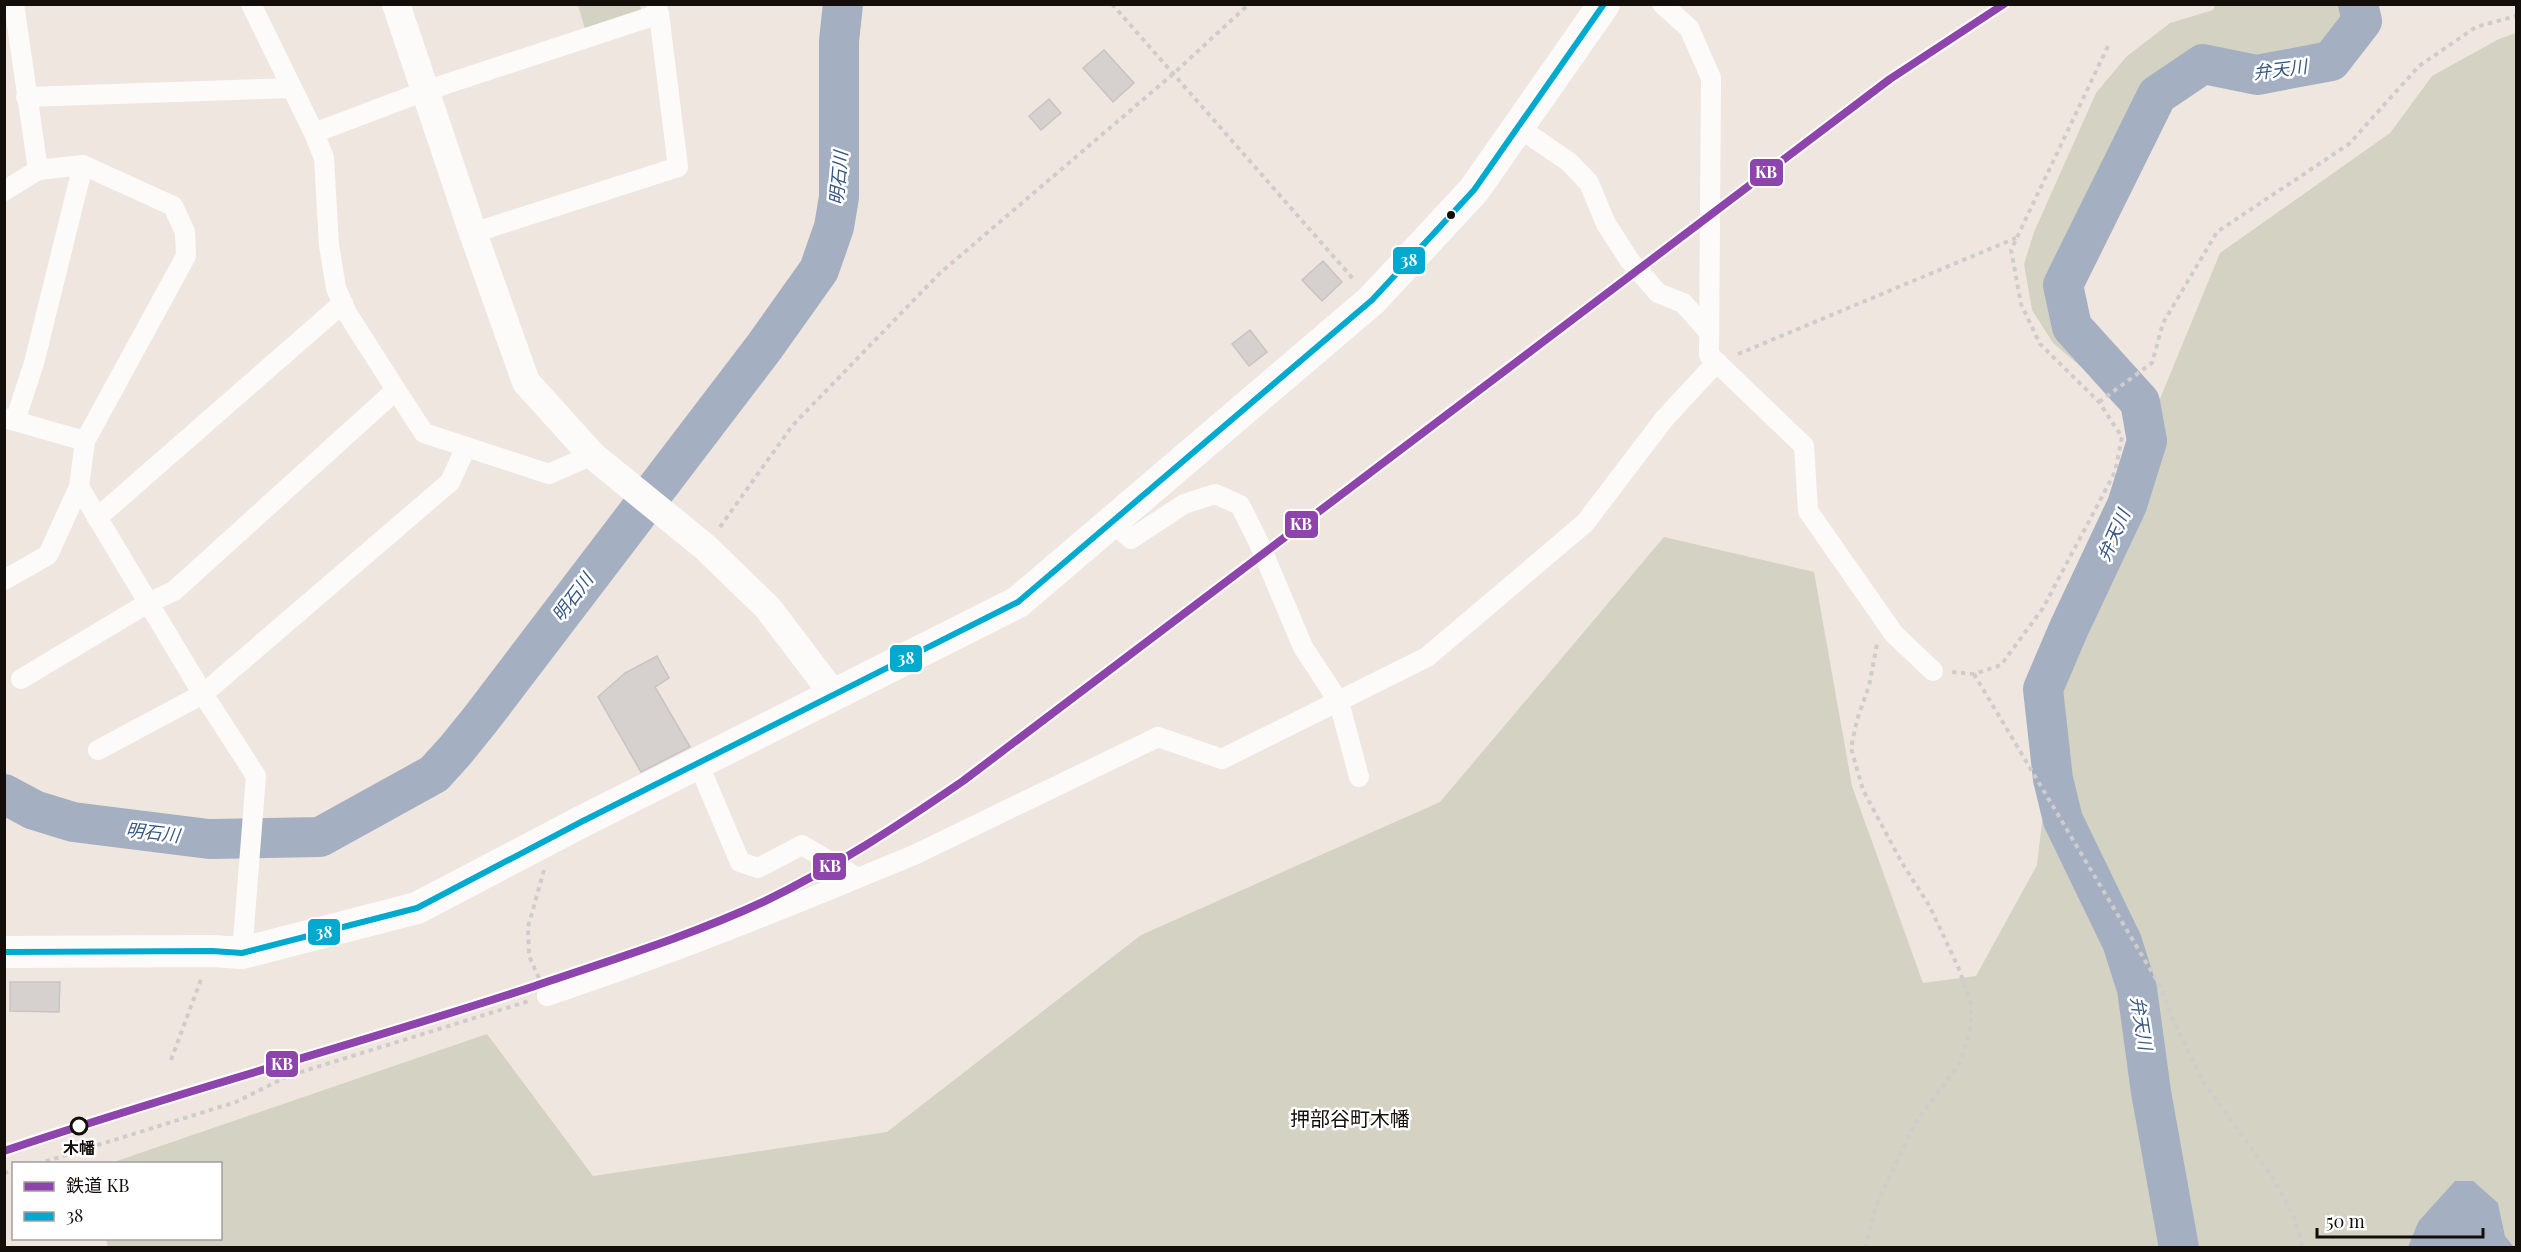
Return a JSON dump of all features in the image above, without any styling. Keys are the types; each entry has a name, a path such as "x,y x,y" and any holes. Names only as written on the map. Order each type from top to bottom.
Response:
{"main road":[{"path":"4,952 226,952 417,908 581,822 1018,602 1372,300 1474,190 1604,4"}],"street":[{"path":"14,4 38,170"},
{"path":"251,4 324,158 329,245 336,288 424,434 549,474 592,455"},
{"path":"396,4 526,382 592,455 705,547 768,609 834,694"},
{"path":"1662,4 1689,28 1711,78 1709,355 1804,446 1808,511 1894,634 1933,671"},
{"path":"314,133 657,9 678,166 473,233"},
{"path":"26,98 292,88"},
{"path":"1518,127 1569,162 1588,183 1606,224 1630,261 1658,293 1683,303 1709,332"},
{"path":"83,165 34,363 10,419 85,441"},
{"path":"4,191 38,170 83,165 174,206 185,232 186,256 85,441 79,487 48,555 4,580"},
{"path":"97,518 343,303"},
{"path":"547,996 739,928 914,855 1158,737 1222,759 1427,657 1585,523 1665,418 1717,362"},
{"path":"21,679 148,603 174,591 396,390"},
{"path":"98,750 203,694 450,482 466,447"},
{"path":"79,487 203,694 256,776 226,952"},
{"path":"1112,522 1131,539 1184,504 1194,500 1215,494 1240,505 1259,543 1303,648 1340,702 1359,777"},
{"path":"698,763 741,862 758,868 802,845 858,878"}],"path":[{"path":"1112,4 1372,300"},
{"path":"705,547 792,426 940,273 1173,74 1249,4"},
{"path":"2099,402 2152,363 2163,323 2217,232 2349,144 2419,66 2476,27 2517,16"},
{"path":"1933,671 1974,674 2001,665 2043,608 2115,472 2122,437 2099,402 2040,344 2021,304 2011,250 2108,46"},
{"path":"1717,362 2017,238"},
{"path":"1866,1248 1876,1206 1915,1123 1960,1063 1971,1026 1971,1004 1959,969 1929,905 1902,864 1863,790 1851,748 1857,720 1869,686 1874,651 1884,620"},
{"path":"1974,674 2159,984 2175,1024 2204,1083 2273,1178 2293,1215 2303,1248"},
{"path":"43,1162 236,1102 288,1076 547,996 529,956 528,927 545,868 536,847"},
{"path":"171,1060 226,952"}],"shaded area":[{"path":"2349,4 2350,8 2329,49 2266,66 2221,56 2188,58 2134,107 2067,243 2056,299 2066,332 2113,380 2107,389 2053,343 2032,310 2024,264 2034,232 2096,93 2126,57 2170,23 2213,10 2215,5"},
{"path":"578,5 640,5 642,12 585,29"},
{"path":"2516,33 2516,1247 2505,1236 2498,1203 2418,1221 2408,1248 108,1248 106,1240 222,1240 222,1162 114,1162 487,1034 593,1176 887,1132 1141,935 1440,802 1664,537 1814,572 1852,786 1923,983 1976,976 2037,865 2064,632 2220,253 2390,133 2432,76 2499,39"}],"water":[{"path":"2455,1181 2473,1181 2498,1203 2505,1236 2514,1247 2408,1247 2418,1222"}],"building":[{"path":"1104,50 1134,83 1113,102 1083,68"},
{"path":"1049,99 1061,113 1041,130 1029,116"},
{"path":"1323,261 1342,282 1322,301 1302,280"},
{"path":"1250,330 1267,352 1249,366 1232,344"},
{"path":"657,656 669,678 655,687 690,747 641,772 598,697 625,673"},
{"path":"10,982 60,982 59,1012 10,1011"}],"waterway":[{"name":"明石川","path":"4,794 34,810 73,822 209,839 320,837 434,774 480,720 765,346 819,270 834,227 839,197 839,41 843,4"},
{"name":"弁天川","path":"2179,1248 2151,1092 2137,989 2122,942 2063,820 2053,779 2043,689 2127,505 2147,441 2140,402 2072,327 2063,285 2157,95 2203,64 2257,75 2331,61 2362,21 2358,4"}],"rail line":[{"name":"KB","path":"4,1151 136,1108 469,1007 650,947 763,902 841,860 963,781 1890,79 2004,4"}],"transit line":[{"name":"38","path":"4,952 212,951 242,953 417,908 581,822 1018,602 1372,300 1474,190 1604,4"}],"place":[{"name":"木幡","path":"79,1126"}],"district":[{"name":"押部谷町木幡","path":"1350,1117"}]}
